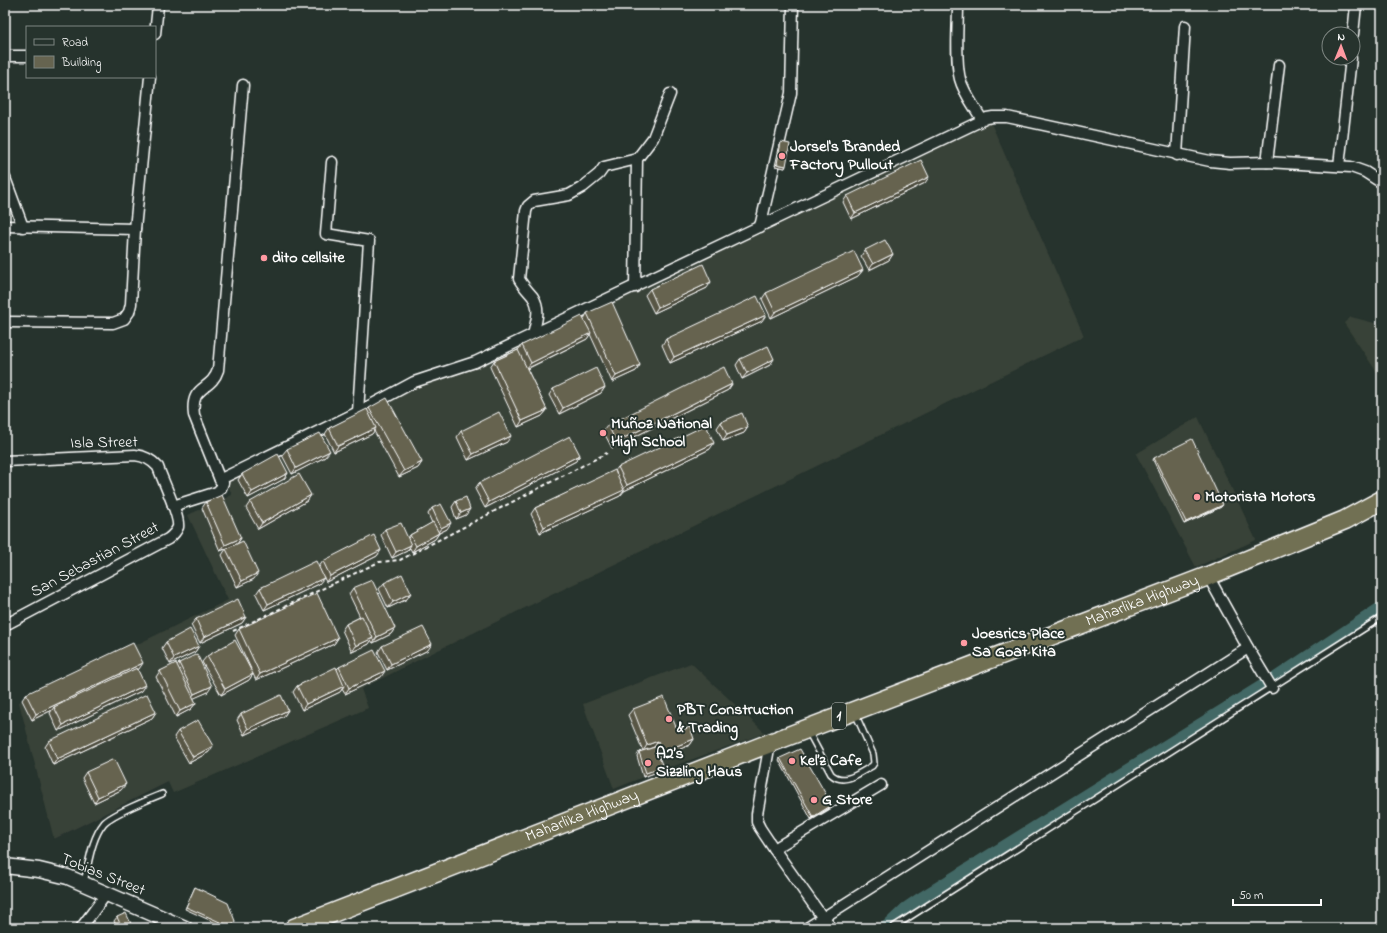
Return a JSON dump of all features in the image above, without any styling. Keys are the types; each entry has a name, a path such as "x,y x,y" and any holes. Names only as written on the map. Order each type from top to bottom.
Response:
{"highway":[{"name":"Maharlika Highway","path":"294,928 807,728 1208,576 1345,520 1382,500"}],"main road":[{"name":"Tobias Street","path":"5,866 54,873 84,883 185,928"}],"street":[{"path":"760,227 791,93 793,5"},
{"path":"958,5 958,64 960,79 962,86 982,120"},
{"path":"1354,26 1356,5"},
{"path":"156,26 158,6"},
{"path":"1177,155 1185,26"},
{"path":"5,56 26,56"},
{"path":"1267,162 1279,65"},
{"path":"1340,166 1349,66"},
{"path":"5,322 113,324 124,319 129,312 131,304 135,229 150,78"},
{"path":"173,506 217,492 223,485 194,415 193,401 197,392 213,379 218,370 243,85"},
{"path":"634,287 637,160 653,138 670,94"},
{"path":"220,480 358,412 414,382 475,362 993,116 1007,117 1177,155 1220,163 1267,162 1351,167 1362,171 1382,183"},
{"path":"533,335 538,308 533,297 522,286 519,279 526,211 528,206 534,201 569,195 583,187 599,174 604,167 637,160"},
{"path":"332,162 326,234 369,241 358,412"},
{"path":"5,178 23,227"},
{"path":"5,226 135,229"},
{"name":"Isla Street","path":"5,461 135,455 143,456 157,466 173,506"},
{"name":"San Sebastian Street","path":"5,625 168,539 178,527 178,520 173,506"},
{"path":"1208,576 1272,688"},
{"path":"807,928 1248,648"},
{"path":"770,743 757,814 757,822 774,849 823,918 832,928"},
{"path":"774,849 881,785"},
{"path":"81,928 107,893"}],"lane":[{"path":"892,928 1382,617"},
{"path":"807,728 831,774 835,778 844,780 872,766 874,763 873,754 854,710"},
{"path":"84,883 93,848 104,823 111,817 162,794"}],"path":[{"path":"233,631 379,562 400,560 607,453"}],"shaded area":[{"name":"Muñoz National High School","path":"991,123 1084,336 361,689 368,708 173,793 168,782 54,839 19,702 228,600 188,515 232,495 226,481 416,385 474,367"},
{"path":"1351,317 1382,325 1382,380 1344,323"},
{"name":"Motorista Motors","path":"1198,417 1256,540 1196,567 1136,454"},
{"name":"PBT Construction & Trading","path":"691,663 765,733 660,771 637,756 643,777 614,789 583,704"}],"building":[{"name":"Jorsel's Branded Factory Pullout","path":"781,142 790,144 786,166 777,164"},
{"path":"921,160 929,177 855,213 847,196"},
{"path":"885,240 893,254 873,264 865,250"},
{"path":"854,251 863,270 775,312 766,293"},
{"path":"703,264 711,282 658,307 650,289"},
{"path":"757,296 766,315 674,357 666,339"},
{"path":"612,302 640,365 616,376 587,313"},
{"path":"582,316 591,333 531,363 522,345"},
{"path":"768,346 774,359 747,373 740,359"},
{"path":"518,350 547,410 522,421 494,361"},
{"path":"724,367 732,384 616,442 608,425"},
{"path":"596,368 605,387 563,408 553,389"},
{"path":"387,398 422,462 404,471 369,408"},
{"path":"367,409 376,428 338,446 329,428"},
{"path":"499,412 511,436 473,454 461,431"},
{"path":"742,413 748,427 727,435 721,422"},
{"path":"706,425 714,443 627,485 618,467"},
{"path":"320,433 330,451 296,468 287,449"},
{"path":"570,436 580,455 489,502 479,483"},
{"path":"1192,439 1223,505 1186,522 1154,458"},
{"path":"278,454 288,473 252,492 242,474"},
{"path":"615,470 624,490 544,527 535,508"},
{"path":"299,474 311,495 262,523 250,502"},
{"path":"222,495 241,538 225,545 206,502"},
{"path":"466,497 470,509 461,513 456,501"},
{"path":"441,504 451,523 441,528 432,508"},
{"path":"433,522 439,533 416,546 410,535"},
{"path":"401,523 411,545 396,552 385,529"},
{"path":"374,535 381,550 330,576 323,561"},
{"path":"243,541 258,573 242,581 226,549"},
{"path":"316,561 324,578 268,604 260,588"},
{"path":"402,574 411,593 393,602 384,583"},
{"path":"372,580 395,628 377,637 353,588"},
{"path":"317,593 338,638 260,674 239,629"},
{"path":"238,599 246,617 204,637 196,619"},
{"path":"362,616 373,638 356,646 346,624"},
{"path":"423,627 432,644 391,664 382,646"},
{"path":"190,629 199,646 174,658 166,642"},
{"path":"235,640 253,674 225,689 207,656"},
{"path":"133,643 143,663 36,714 26,694"},
{"path":"374,650 385,671 349,688 339,667"},
{"path":"197,654 212,686 194,694 179,663"},
{"path":"176,663 196,703 180,711 160,671"},
{"path":"336,667 344,686 306,704 297,686"},
{"path":"137,668 145,685 63,725 54,707"},
{"path":"147,694 156,712 57,759 49,741"},
{"path":"281,695 288,710 248,729 241,714"},
{"path":"664,697 678,732 690,727 694,739 662,752 658,741 647,745 633,709"},
{"path":"198,720 213,746 193,757 178,731"},
{"name":"A2’s Sizzling Haus","path":"655,747 663,767 646,773 639,752"},
{"path":"800,749 832,805 813,817 780,758"},
{"path":"114,759 126,784 98,797 86,772"},
{"path":"195,887 228,903 235,921 231,927 186,907"},
{"path":"126,913 133,928 122,928 117,917"},
{"path":"154,924 162,928 152,928"}],"waterway":[{"path":"1274,679 1382,607"},
{"path":"885,928 905,909 921,898 1265,684"}],"place":[{"name":"Jorsel's Branded Factory Pullout","path":"782,156"},
{"name":"dito cellsite","path":"264,258"},
{"name":"Muñoz National High School","path":"603,433"},
{"name":"Motorista Motors","path":"1197,497"},
{"name":"Joesrics Place Sa Goat Kita","path":"964,643"},
{"name":"PBT Construction & Trading","path":"669,719"},
{"name":"Kel’z Cafe","path":"792,761"},
{"name":"A2’s Sizzling Haus","path":"648,763"},
{"name":"G Store","path":"814,800"}]}
